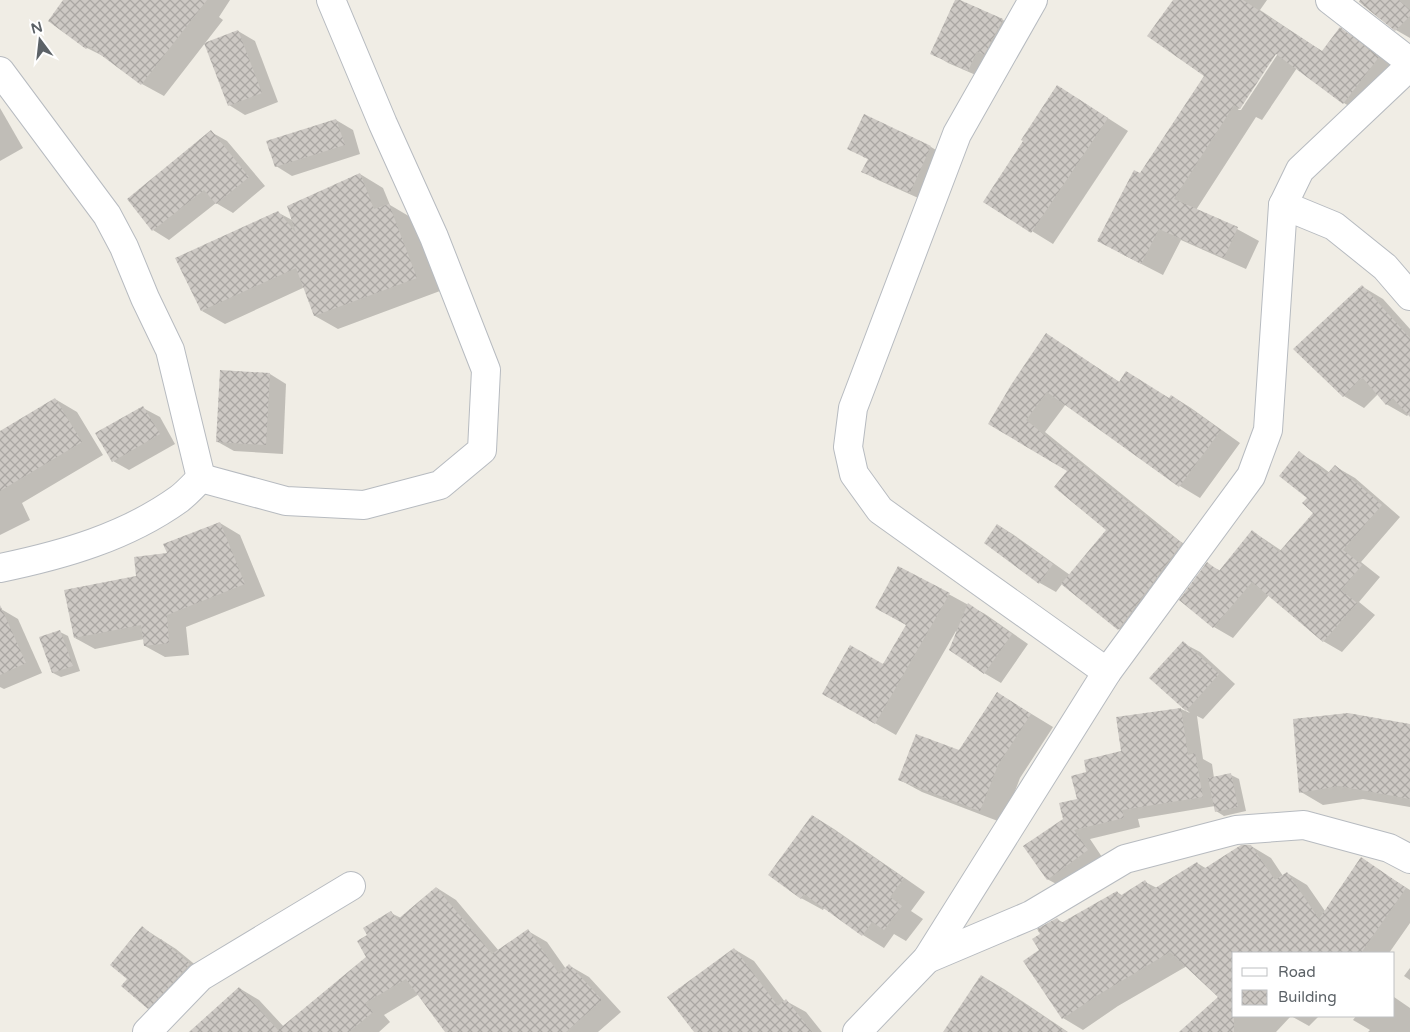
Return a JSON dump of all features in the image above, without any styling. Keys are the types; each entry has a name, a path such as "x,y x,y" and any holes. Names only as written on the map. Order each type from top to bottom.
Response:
{"street":[{"path":"201,478 286,501 364,505 440,485 482,450 486,370 434,237 383,124 331,0"},
{"path":"1033,0 957,134 853,408 848,447 854,474 880,510 1107,672"},
{"path":"858,1032 926,959 1107,672 1251,476 1268,430 1283,205 1300,170 1410,64 1330,0"},
{"path":"0,71 107,215 124,248 170,350 201,478"},
{"path":"1283,205 1334,226 1385,268 1410,296"},
{"path":"0,568 31,562 98,542 137,525 180,498 201,478"},
{"path":"926,959 1031,916 1125,859 1236,830 1304,825 1389,848 1410,859"},
{"path":"147,1032 200,977 351,886"}],"building":[{"path":"63,0 207,0 141,85 89,46 86,49 48,21"},
{"path":"955,0 960,0 1003,19 984,55 977,51 968,71 930,54"},
{"path":"1173,0 1243,0 1322,51 1340,27 1379,57 1343,104 1276,54 1240,109 1234,105 1174,199 1238,227 1224,258 1159,229 1141,264 1097,241 1134,170 1140,173 1204,76 1147,36"},
{"path":"1360,0 1399,0 1410,10 1410,16 1395,31 1359,2"},
{"path":"238,30 262,93 228,106 204,43"},
{"path":"1057,85 1108,118 1031,233 983,202"},
{"path":"864,114 931,146 910,193 861,172 868,159 847,149"},
{"path":"336,119 345,145 275,167 266,141"},
{"path":"211,130 249,177 216,204 204,190 152,231 127,199"},
{"path":"360,173 374,209 389,204 417,278 314,316 296,268 201,311 175,258 278,211 296,233 287,206"},
{"path":"1362,285 1410,338 1410,417 1393,398 1386,405 1362,377 1343,397 1293,349"},
{"path":"1046,333 1119,382 1126,371 1169,398 1171,395 1221,430 1179,487 1047,392 1026,420 1169,535 1182,543 1118,630 1061,584 1106,530 1054,487 1067,471 988,424 1011,385"},
{"path":"220,370 270,373 266,445 216,442"},
{"path":"55,398 82,442 0,491 0,431"},
{"path":"143,406 160,434 112,462 95,433"},
{"path":"1299,451 1327,474 1335,465 1382,505 1343,550 1362,565 1341,590 1357,603 1323,642 1252,582 1213,628 1179,600 1207,562 1219,571 1252,530 1279,552 1313,513 1302,503 1307,498 1279,476"},
{"path":"220,522 245,584 167,615 169,643 144,646 141,625 74,638 64,590 136,576 134,557 167,553 163,544"},
{"path":"997,524 1053,564 1039,584 984,543"},
{"path":"898,566 950,593 875,724 822,694 850,645 883,664 906,625 875,608"},
{"path":"968,603 1012,634 984,674 949,650"},
{"path":"0,605 26,663 0,675"},
{"path":"60,630 73,666 52,673 39,637"},
{"path":"1183,641 1219,674 1186,711 1149,678"},
{"path":"997,692 1031,714 998,765 980,811 898,780 916,734 959,750"},
{"path":"1181,708 1188,755 1195,753 1203,797 1122,810 1124,818 1074,830 1088,850 1047,880 1023,846 1063,819 1059,803 1077,799 1071,776 1086,772 1084,760 1121,751 1116,717"},
{"path":"1348,713 1410,724 1410,799 1339,786 1299,793 1293,719"},
{"path":"1231,773 1238,807 1215,812 1208,778"},
{"path":"812,815 904,878 890,897 902,906 884,930 872,922 862,936 804,894 801,899 768,875"},
{"path":"1241,845 1251,845 1275,880 1287,872 1319,919 1361,857 1406,888 1362,952 1232,952 1232,1017 1234,1017 1234,1032 1179,1032 1218,997 1170,952 1062,1019 1023,961 1039,950 1032,939 1040,934 1037,929 1057,918 1061,923 1117,891 1120,896 1145,880 1152,890 1197,862 1202,870"},
{"path":"436,887 492,954 528,929 559,974 569,964 602,1000 566,1032 445,1032 406,979 365,1003 373,1012 349,1032 189,1032 239,987 278,1030 366,957 357,941 367,935 363,928 391,911 397,920"},
{"path":"142,926 160,941 161,939 190,964 148,1009 121,986 127,979 110,965"},
{"path":"734,948 778,1006 786,999 812,1032 694,1032 667,997"},
{"path":"981,975 1067,1032 943,1032"}]}
